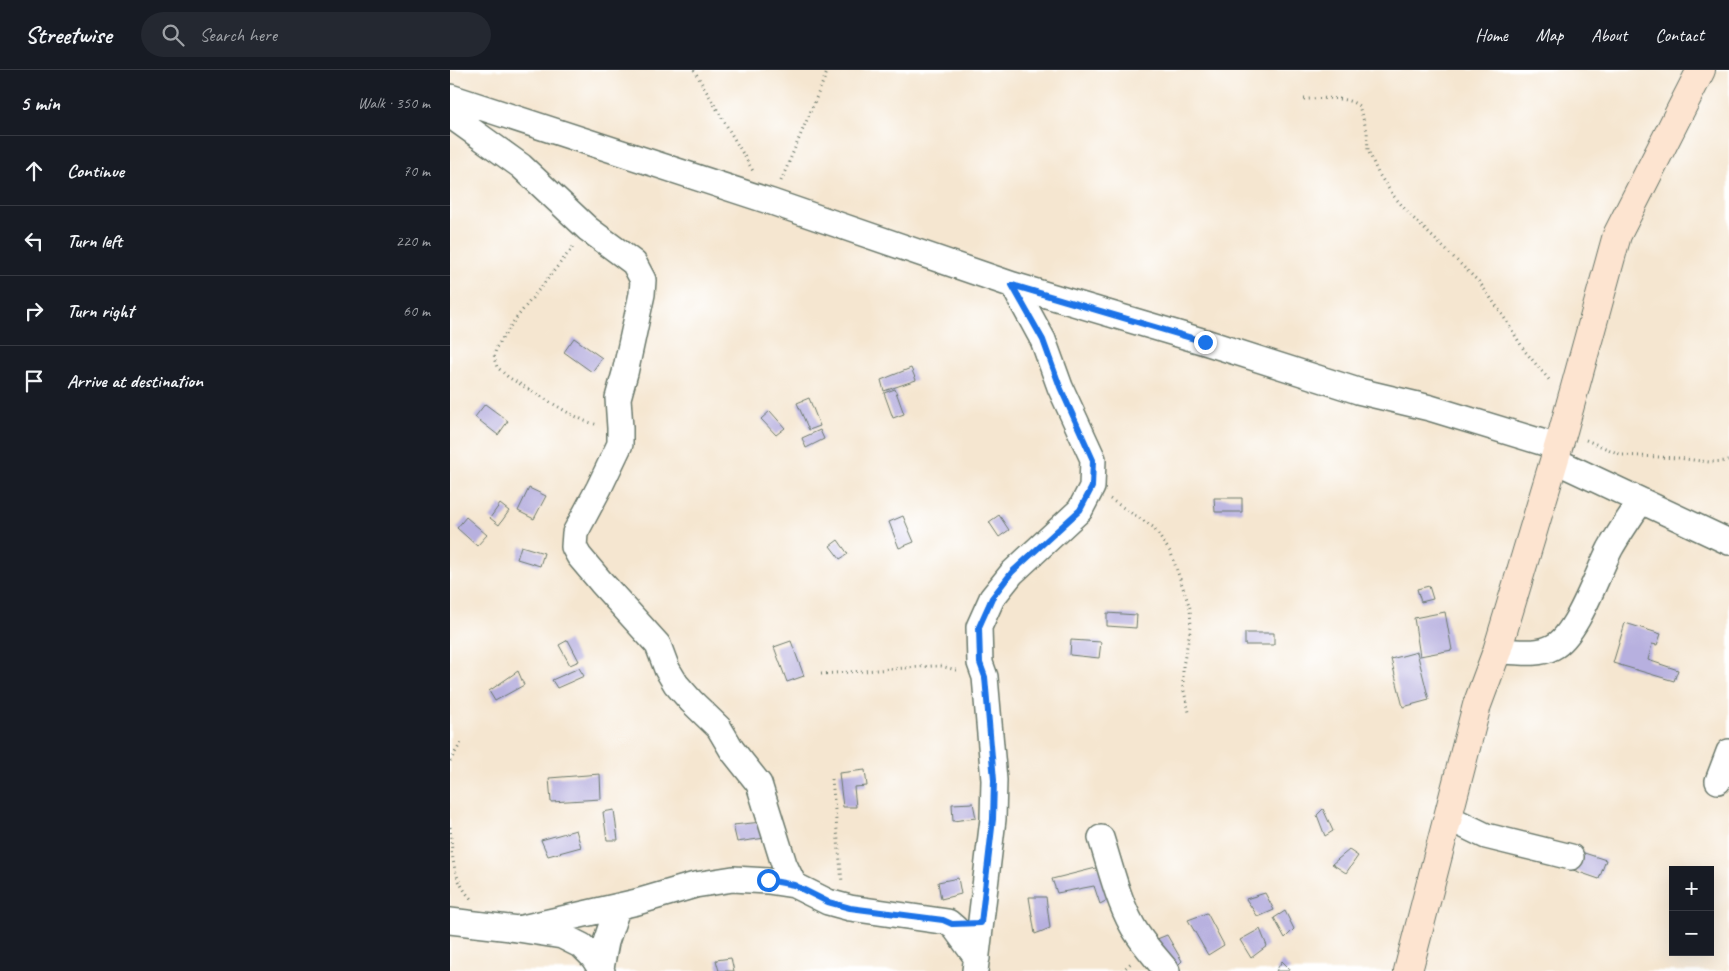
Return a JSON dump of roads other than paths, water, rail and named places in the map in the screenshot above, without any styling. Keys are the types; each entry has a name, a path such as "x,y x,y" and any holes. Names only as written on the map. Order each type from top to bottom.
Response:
{"street":[{"path":"1408,971 1477,705 1497,650 1572,404 1616,235 1701,70"},
{"path":"450,97 772,202 1012,285 1205,342 1358,391 1430,408 1558,446 1641,501 1729,542"},
{"path":"455,127 521,166 588,229 634,263 643,280 642,294 626,373 618,398 620,444 600,488 575,533 574,547 579,556 601,582 658,645 667,669 676,684 719,728 732,750 759,784 784,864 794,885"},
{"path":"976,965 993,819 994,780 985,677 980,663 979,627 992,598 1012,572 1080,510 1092,487 1093,460 1060,387 1043,340 1012,285"},
{"path":"1497,650 1536,652 1552,649 1564,640 1593,589 1610,550 1641,501"},
{"path":"1718,780 1729,752"},
{"path":"1449,818 1486,836 1571,857"},
{"path":"1101,838 1132,925 1167,971"},
{"path":"518,929 618,906 716,880 733,879 768,880 794,885 828,902 850,908 943,920 952,924 981,923"},
{"path":"601,970 606,942 618,906"},
{"path":"450,922 562,936 582,946 593,957 601,970"},
{"path":"952,924 976,965"}]}
